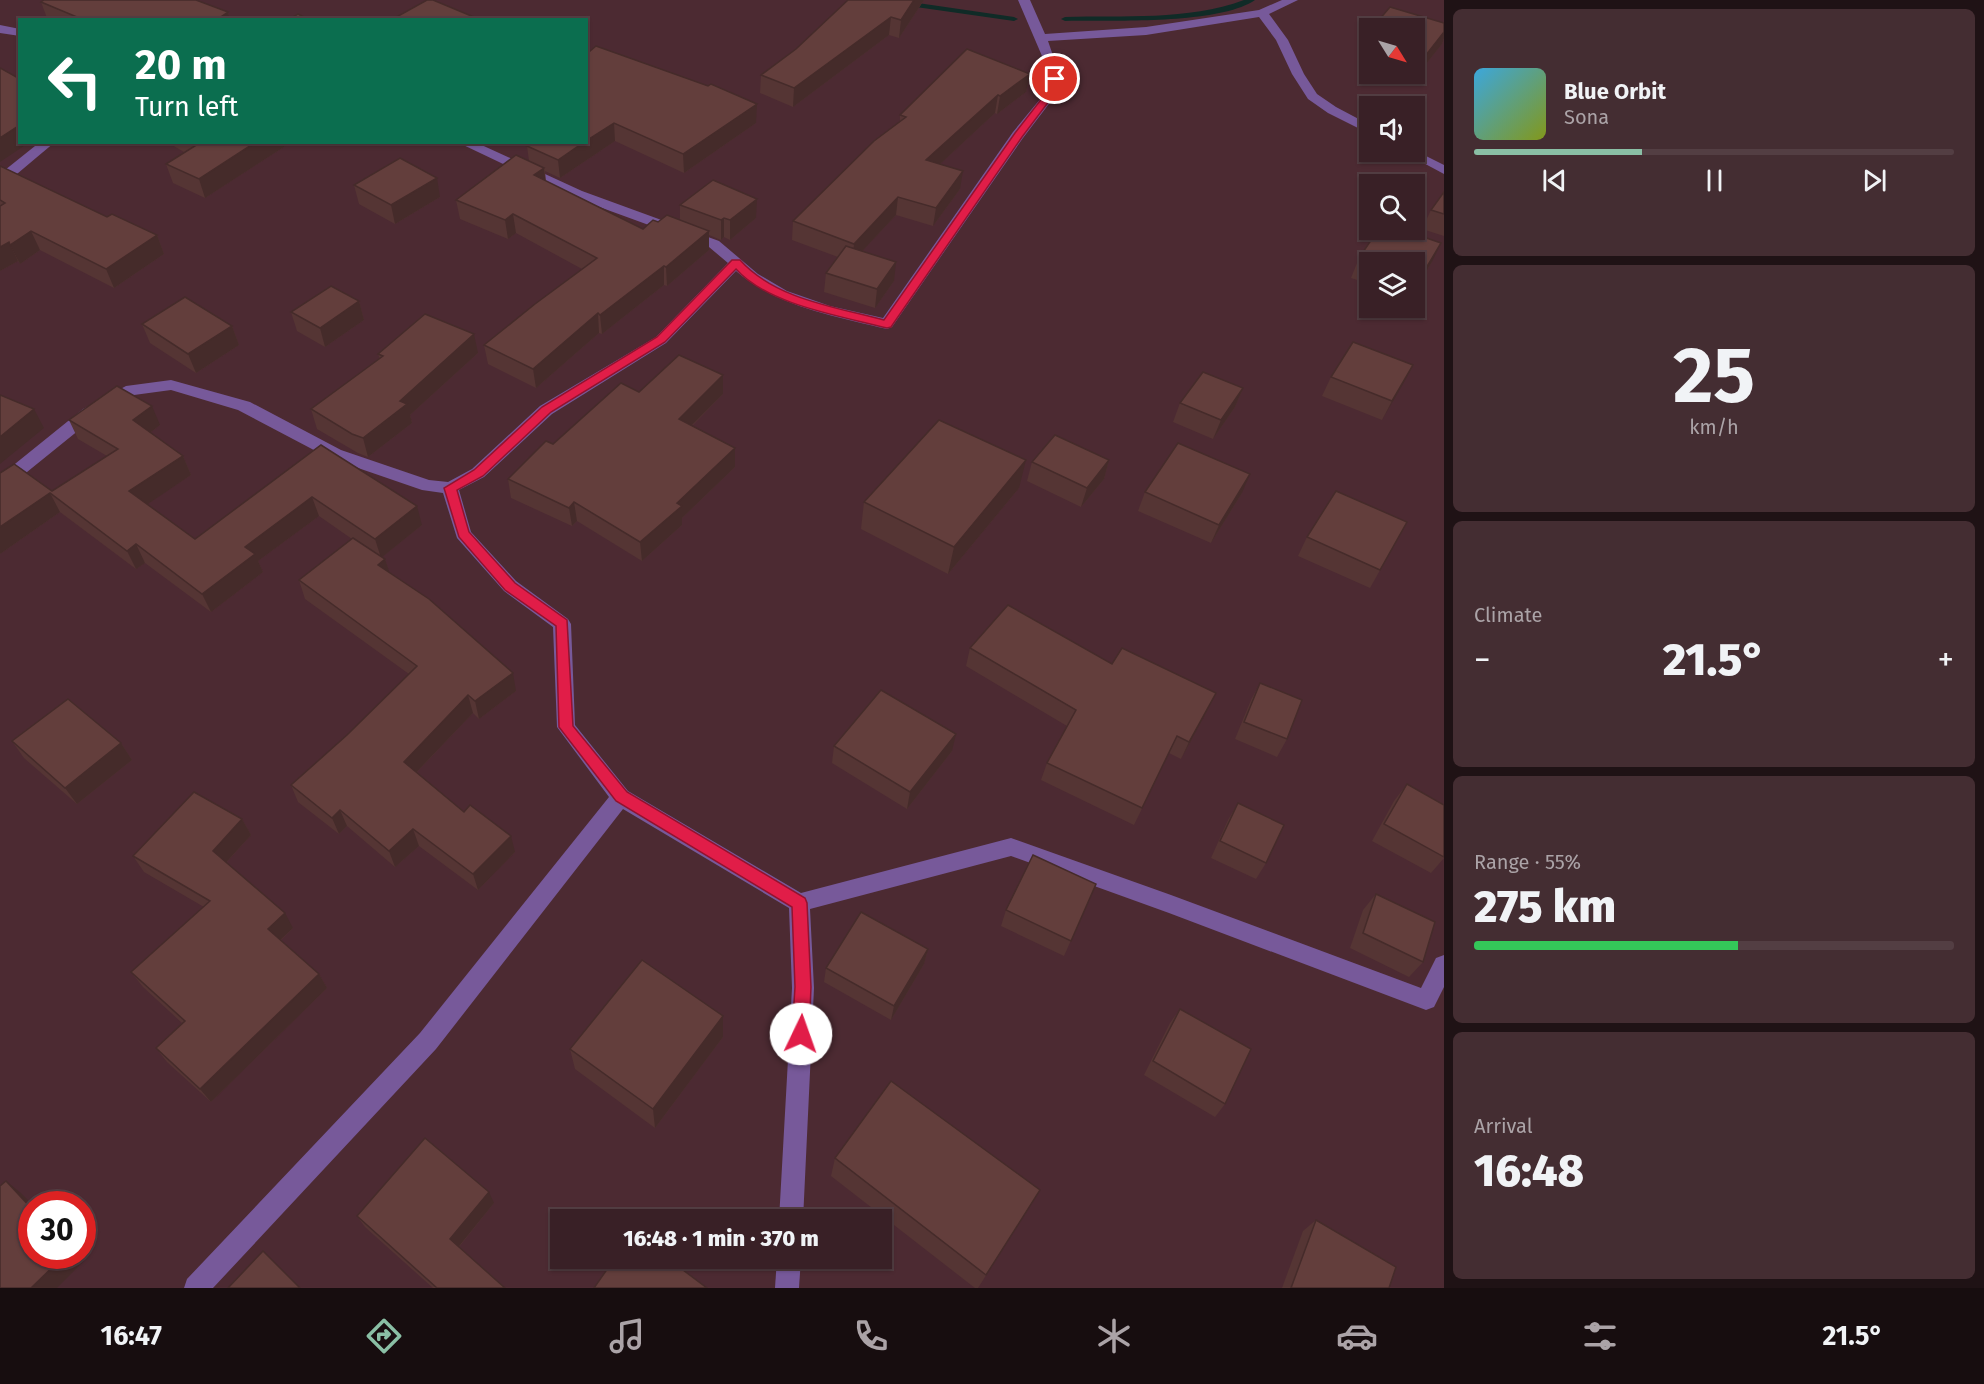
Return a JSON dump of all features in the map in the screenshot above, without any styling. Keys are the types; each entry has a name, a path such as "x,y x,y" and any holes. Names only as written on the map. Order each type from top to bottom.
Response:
{"street":[{"path":"468,144 577,194 714,244 744,271 768,288 887,324 1018,135 1052,92 1055,79 1024,0"},
{"path":"1040,38 1146,31 1262,13 1292,0"},
{"path":"1262,13 1282,40 1298,74 1312,96 1359,124"},
{"path":"0,29 18,33"},
{"path":"0,182 47,144"},
{"path":"1425,160 1444,170"},
{"path":"0,485 89,413 132,390 171,385 244,406 335,454 355,462 428,486 450,488 478,473 546,410 661,340 736,263"},
{"path":"450,488 463,534 510,586 562,624 566,727 621,797 799,903 1011,848 1172,904 1426,1000 1444,965"},
{"path":"196,1288 428,1041 621,797"},
{"path":"792,1209 803,987 799,903"},
{"path":"787,1288 788,1269"}],"building":[{"path":"44,0 196,0 228,12 219,18 79,18 41,2"},
{"path":"427,0 433,0 476,18 395,18"},
{"path":"848,0 914,0 901,20 891,17 794,88 761,75 796,49"},
{"path":"1390,7 1444,23 1444,32 1426,55 1425,18 1381,18"},
{"path":"298,14 305,18 291,18"},
{"path":"596,46 708,86 711,84 757,104 683,154 614,123 588,140 589,52"},
{"path":"967,49 1030,74 1000,96 998,95 926,160 963,171 936,208 898,197 854,244 793,221 874,141 906,117 900,115"},
{"path":"0,68 18,78 18,126 0,138"},
{"path":"198,144 253,144 199,179 166,164"},
{"path":"530,144 581,144 558,160 527,146"},
{"path":"516,155 544,168 534,175 643,229 653,220 658,222 667,215 709,231 666,267 664,266 600,315 598,313 533,369 484,345 597,258 513,214 505,220 456,200"},
{"path":"400,158 437,178 391,205 354,185"},
{"path":"0,166 107,217 112,214 157,235 106,269 31,231 10,245 9,242 0,247 0,206 5,203 0,200"},
{"path":"713,180 757,199 730,220 724,218 721,220 680,205"},
{"path":"1444,192 1444,214 1431,210"},
{"path":"1425,238 1441,243 1425,270 1425,252 1363,252 1371,240 1425,240"},
{"path":"846,246 896,262 877,289 826,273"},
{"path":"331,286 359,301 320,328 291,312"},
{"path":"185,297 232,326 188,354 142,324"},
{"path":"425,314 474,334 400,401 407,404 363,438 352,434 311,409 383,356 378,354"},
{"path":"1353,342 1413,365 1392,401 1331,377"},
{"path":"679,355 723,375 679,419 735,448 677,503 682,506 640,542 574,502 569,508 508,479 546,441 553,444 621,383 639,392"},
{"path":"1203,372 1243,388 1221,420 1180,403"},
{"path":"117,386 152,406 133,420 183,456 129,491 195,539 321,445 417,506 375,539 312,497 245,547 255,554 202,594 136,544 127,551 50,493 0,527 0,473 14,464 52,491 118,449 69,420"},
{"path":"0,395 34,409 0,437"},
{"path":"939,420 1026,460 954,547 864,502"},
{"path":"1055,435 1109,460 1087,488 1032,462"},
{"path":"1178,443 1250,474 1219,525 1145,492"},
{"path":"1336,491 1407,522 1380,570 1307,537"},
{"path":"353,538 385,559 378,565 429,599 513,673 475,701 468,695 404,762 464,812 470,805 511,836 473,874 413,829 389,851 340,810 332,818 291,785 347,735 417,666 299,580"},
{"path":"1008,605 1112,664 1122,648 1216,693 1189,742 1177,736 1142,808 1047,763 1076,710 970,648"},
{"path":"1260,683 1302,700 1287,739 1244,722"},
{"path":"881,690 956,734 910,792 834,746"},
{"path":"68,699 121,743 65,788 12,741"},
{"path":"1407,784 1444,805 1444,857 1384,824"},
{"path":"194,792 242,819 213,851 285,913 268,929 319,974 200,1089 156,1048 185,1021 131,972 210,901 133,856"},
{"path":"1238,803 1284,825 1266,863 1220,841"},
{"path":"1033,855 1096,884 1071,941 1006,910"},
{"path":"1376,894 1435,922 1423,962 1363,933"},
{"path":"861,912 928,949 894,1006 826,968"},
{"path":"642,960 723,1016 653,1109 570,1049"},
{"path":"1180,1009 1251,1049 1225,1104 1153,1061"},
{"path":"891,1081 1040,1190 986,1275 835,1158"},
{"path":"425,1138 489,1192 450,1239 505,1288 437,1288 357,1216"},
{"path":"6,1181 18,1194 18,1269 51,1269 31,1288 0,1288 0,1186"},
{"path":"1316,1220 1396,1267 1389,1288 1291,1288"},
{"path":"263,1251 300,1288 228,1288"},
{"path":"607,1269 682,1269 707,1288 594,1288"}],"waterway":[{"path":"881,0 1014,19"},
{"path":"1065,19 1185,15 1209,12 1251,0"}],"route":[{"path":"801,1034 803,987 799,903 621,797 566,727 562,624 510,586 463,534 450,488 478,473 546,410 600,375 661,340 736,263 768,288 803,302 887,324 1018,135 1052,92 1055,79"}]}
